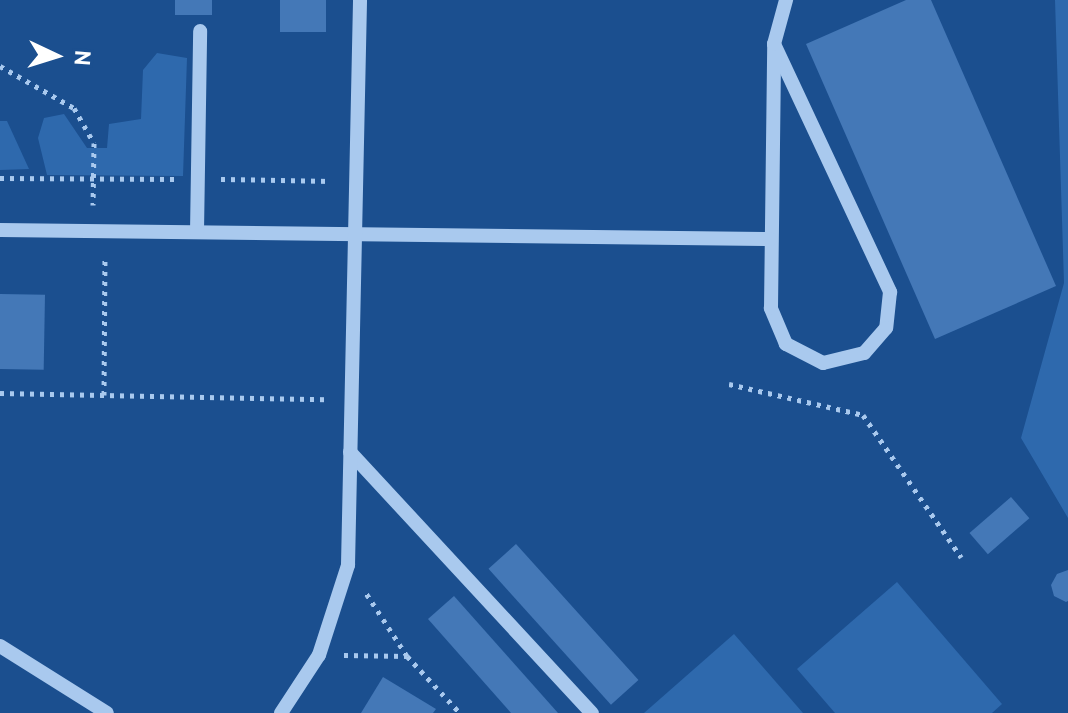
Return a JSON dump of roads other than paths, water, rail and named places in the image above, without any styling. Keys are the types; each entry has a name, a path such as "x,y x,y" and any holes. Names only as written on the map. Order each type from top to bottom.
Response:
{"lane":[{"path":"281,713 319,655 348,565 360,0"},
{"path":"774,44 890,292 886,328 864,353 823,363 786,344 771,308 774,44 786,0"},
{"path":"197,232 200,31"},
{"path":"0,230 770,239"},
{"path":"350,452 592,713"},
{"path":"0,646 107,713"}]}
